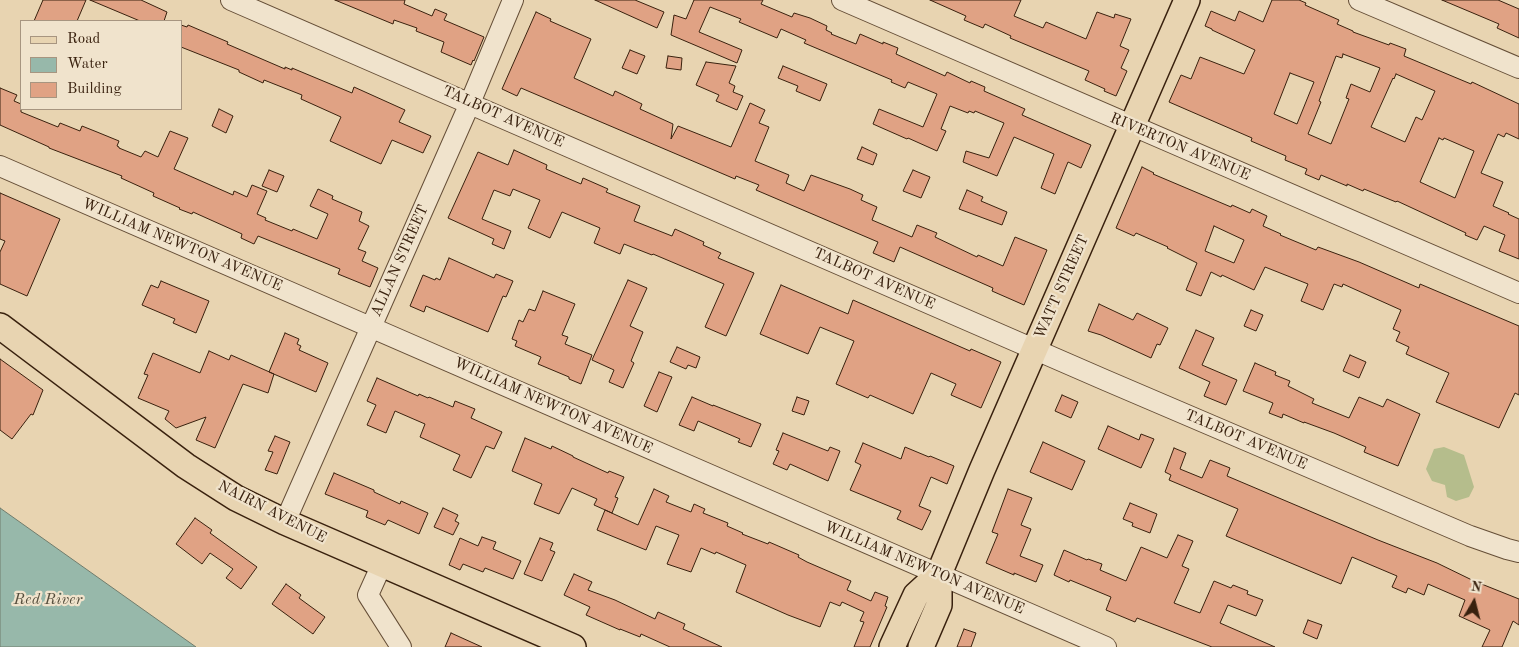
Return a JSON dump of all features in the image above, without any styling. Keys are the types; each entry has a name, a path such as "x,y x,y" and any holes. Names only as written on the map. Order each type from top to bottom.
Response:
{"main road":[{"name":"WATT STREET","path":"892,647 916,595 939,574 1034,349 1187,0"},
{"name":"NAIRN AVENUE","path":"0,326 186,466 236,498 285,522 573,647"},
{"name":"WATT STREET","path":"921,647 940,605 939,574"}],"street":[{"name":"TALBOT AVENUE","path":"231,0 1470,536 1519,552"},
{"name":"ALLAN STREET","path":"285,522 470,103 513,0"},
{"name":"RIVERTON AVENUE","path":"842,0 1519,293"},
{"path":"1359,0 1519,68"},
{"name":"WILLIAM NEWTON AVENUE","path":"0,166 1106,647"},
{"path":"382,564 368,595 401,647"}],"green space":[{"path":"1444,447 1464,455 1474,487 1469,497 1456,501 1447,497 1445,485 1432,481 1426,469 1434,449"}],"water":[{"name":"Red River","path":"0,508 196,647 0,647"}],"building":[{"path":"43,0 86,0 77,20 34,20"},
{"path":"90,0 141,0 167,12 164,20 138,20"},
{"path":"335,0 405,0 404,4 432,16 435,9 447,14 444,20 484,37 471,65 441,52 444,42 416,31 417,28 394,20 393,24"},
{"path":"595,0 635,0 664,12 657,28"},
{"path":"694,0 763,0 761,4 792,17 794,13 810,18 827,26 826,30 831,34 856,44 860,34 883,44 883,42 898,48 896,54 945,76 947,72 970,83 971,81 985,87 984,91 1025,109 1022,115 1091,145 1081,168 1068,162 1055,194 1041,188 1054,154 1014,137 997,176 963,162 966,151 989,158 1004,123 975,111 974,113 969,111 968,113 950,106 941,129 946,131 937,151 873,124 879,109 923,127 937,94 908,82 905,88 891,82 892,80 804,43 806,40 781,29 777,38 739,22 741,19 710,7 699,32 742,50 737,63 671,35 674,15 686,19"},
{"path":"930,0 1021,0 1014,16 1043,28 1046,22 1086,39 1097,12 1114,18 1115,14 1131,19 1120,46 1129,50 1121,68 1127,71 1116,96 1085,80 1089,71 1010,38 1011,36 985,24 983,28 964,20 966,16"},
{"path":"1272,0 1299,0 1306,3 1305,5 1339,20 1337,24 1353,32 1406,49 1404,56 1471,84 1472,82 1519,104 1519,139 1506,133 1504,137 1498,134 1481,173 1503,182 1493,206 1519,219 1519,259 1499,251 1505,235 1484,226 1477,240 1397,201 1364,189 1363,191 1347,184 1347,186 1321,175 1319,180 1305,174 1307,169 1285,160 1286,156 1251,141 1252,138 1169,102 1181,75 1191,79 1200,57 1244,74 1255,50 1205,26 1211,11 1235,21 1239,11 1263,22","holes":["1343,54 1380,68 1370,92 1351,84 1346,98 1349,99 1331,144 1308,134 1336,56 1342,58","1290,73 1314,82 1297,124 1274,114","1396,74 1435,91 1422,120 1416,117 1405,142 1371,127","1439,138 1443,140 1444,138 1474,151 1455,198 1420,182"]},
{"path":"1442,0 1498,0 1519,9 1519,38 1497,28 1499,24"},
{"path":"536,12 551,19 550,21 591,39 574,78 613,96 615,91 642,104 640,109 673,124 671,139 678,126 731,147 750,103 765,110 759,123 769,127 755,161 789,175 786,183 804,191 811,175 850,189 863,195 861,200 877,207 872,220 912,237 917,225 937,233 935,237 977,257 978,255 1003,266 1015,237 1047,250 1024,305 992,291 993,288 900,247 894,262 873,253 878,242 756,190 759,185 736,176 735,179 521,88 517,96 502,89"},
{"path":"182,25 187,27 188,25 285,69 285,67 292,70 292,68 352,93 354,87 405,110 399,122 431,136 423,153 392,140 381,164 330,141 341,117 301,99 302,95 264,80 263,83 239,72 239,70 182,47"},
{"path":"630,50 645,56 637,74 622,68"},
{"path":"668,56 682,58 681,70 666,68"},
{"path":"706,62 736,66 729,83 735,86 733,92 743,96 737,110 716,101 719,95 696,85"},
{"path":"783,66 827,84 820,101 796,91 798,86 778,78"},
{"path":"0,88 17,95 14,101 20,104 21,112 58,127 60,123 80,131 82,126 119,141 117,146 119,148 141,157 145,151 158,157 170,131 188,138 174,169 233,195 234,191 247,197 252,185 267,191 257,214 266,218 265,220 317,239 328,214 310,206 318,189 333,196 332,199 362,212 359,221 369,226 358,249 366,252 362,261 378,268 370,287 338,274 340,269 258,236 254,244 241,238 242,234 193,212 192,214 179,209 153,196 154,193 121,178 122,176 49,148 0,125"},
{"path":"219,109 233,116 226,133 212,126"},
{"path":"862,147 877,154 873,165 857,159"},
{"path":"514,150 547,165 546,169 581,184 583,178 608,189 606,192 640,206 634,221 672,236 675,229 704,242 703,245 721,253 718,258 754,273 726,336 705,327 724,284 624,244 620,254 594,243 600,228 562,212 550,238 528,228 540,200 513,189 510,196 494,190 482,219 511,231 504,249 492,244 494,239 448,218 478,152 508,165"},
{"path":"1142,167 1153,174 1231,207 1232,205 1250,213 1252,209 1267,216 1263,226 1280,235 1316,250 1318,247 1359,262 1419,288 1420,284 1519,326 1519,395 1515,393 1499,428 1436,402 1449,373 1406,354 1409,347 1396,341 1400,332 1393,329 1401,310 1343,284 1342,287 1334,284 1323,310 1301,301 1308,284 1265,267 1254,290 1211,272 1201,296 1186,290 1197,263 1168,247 1136,233 1134,236 1116,228","holes":["1214,226 1244,240 1234,263 1205,251"]},
{"path":"269,170 284,176 277,192 262,186"},
{"path":"913,170 930,177 921,198 903,191"},
{"path":"967,190 983,197 981,201 1007,212 1002,225 959,209"},
{"path":"0,193 60,219 27,296 0,284 0,252 5,241 0,239"},
{"path":"449,258 494,278 496,274 513,281 506,297 503,296 488,332 426,306 424,312 410,306 423,275 440,280"},
{"path":"628,280 647,288 630,326 643,332 631,361 634,363 623,388 609,382 614,370 592,360"},
{"path":"161,281 209,301 196,333 173,323 175,319 142,305 151,285 158,288"},
{"path":"781,285 848,314 853,300 970,351 971,349 1001,362 981,408 951,395 956,384 931,373 913,414 870,395 868,398 836,384 854,341 820,327 808,354 760,334"},
{"path":"543,291 575,304 562,335 568,337 565,344 592,355 581,384 538,364 541,357 515,346 517,341 512,339 519,320 523,322 529,309 535,311"},
{"path":"1099,304 1133,320 1137,313 1168,328 1160,345 1157,344 1151,358 1088,331"},
{"path":"1251,310 1263,315 1256,331 1244,326"},
{"path":"1196,330 1214,338 1202,365 1237,380 1226,405 1204,396 1210,382 1179,368"},
{"path":"285,333 299,339 297,344 301,346 299,350 328,363 316,392 269,372"},
{"path":"677,347 700,357 696,368 688,365 686,369 670,362"},
{"path":"209,351 229,360 231,355 274,374 268,393 243,384 215,448 196,440 206,417 176,428 165,419 169,411 138,398 148,375 144,374 153,353 200,373"},
{"path":"1350,355 1366,362 1359,378 1343,371"},
{"path":"0,359 43,390 33,415 31,414 12,439 0,430"},
{"path":"1255,363 1276,372 1275,375 1290,381 1288,386 1314,399 1312,403 1349,418 1359,397 1383,407 1387,399 1420,414 1398,466 1364,452 1366,447 1334,433 1283,414 1282,418 1269,413 1273,403 1243,391"},
{"path":"659,372 672,377 657,412 644,406"},
{"path":"377,378 418,396 419,394 429,397 453,407 455,401 475,409 471,418 502,432 494,449 486,446 471,478 453,470 460,455 420,437 425,424 395,411 386,433 367,425 376,405 367,401"},
{"path":"1062,395 1078,402 1071,418 1055,411"},
{"path":"692,397 761,424 751,447 738,442 740,439 698,421 694,431 679,425"},
{"path":"797,397 809,401 804,415 792,411"},
{"path":"1108,426 1139,440 1141,434 1154,439 1141,468 1098,449"},
{"path":"783,433 828,451 830,447 840,451 828,481 790,464 787,470 773,464 779,451 776,450"},
{"path":"275,436 290,442 277,474 265,470 273,452 268,451"},
{"path":"525,438 551,449 552,446 608,473 609,471 624,477 615,497 618,498 612,513 594,505 597,499 572,488 559,514 534,504 542,484 512,471"},
{"path":"1043,442 1085,461 1072,490 1030,472"},
{"path":"863,443 901,459 905,447 954,466 947,484 931,477 919,506 931,511 922,530 897,519 901,511 850,490 861,465 855,462"},
{"path":"1174,448 1186,453 1180,469 1202,478 1210,460 1230,468 1227,476 1519,599 1519,625 1513,621 1502,647 1482,647 1490,630 1459,616 1465,600 1428,584 1424,595 1408,588 1406,593 1392,587 1397,576 1352,557 1341,584 1226,536 1238,509 1169,480 1171,475 1165,472"},
{"path":"334,473 374,490 374,492 400,504 401,501 428,513 419,534 388,520 385,525 366,517 368,511 325,494"},
{"path":"654,489 669,496 666,502 691,512 694,504 705,509 703,513 728,523 727,526 742,534 768,544 769,542 799,555 798,557 807,562 851,581 847,590 871,601 875,592 888,597 885,606 887,607 870,647 854,647 864,622 860,621 864,612 842,602 840,606 830,602 820,627 736,592 746,565 716,552 715,554 701,548 691,572 667,564 679,535 656,526 646,550 597,530 605,510 638,525"},
{"path":"1008,489 1032,498 1021,525 1031,529 1020,556 1043,565 1036,582 986,563 998,534 992,532"},
{"path":"1130,503 1157,514 1150,533 1132,526 1133,523 1123,519"},
{"path":"443,508 458,515 455,521 459,523 453,535 434,527"},
{"path":"195,518 212,530 210,533 257,567 241,589 226,578 233,569 210,553 202,564 176,544"},
{"path":"1178,535 1193,541 1182,566 1189,569 1174,603 1200,613 1214,581 1231,588 1233,585 1248,591 1247,594 1263,600 1256,616 1228,605 1220,623 1275,647 1212,647 1137,618 1135,622 1106,610 1111,597 1054,575 1064,550 1102,564 1100,570 1126,581 1141,547 1167,558"},
{"path":"482,537 496,542 493,549 521,561 513,579 485,568 483,572 463,564 460,570 449,565 460,538 478,546"},
{"path":"540,538 553,543 550,550 555,552 542,581 524,574"},
{"path":"574,574 592,582 588,590 615,600 655,619 658,612 685,624 683,629 722,647 670,647 641,634 640,637 620,630 586,615 590,607 564,595"},
{"path":"286,584 301,595 299,598 325,617 313,634 272,604"},
{"path":"1308,620 1322,625 1317,639 1303,633"},
{"path":"964,629 976,633 971,647 957,647"},
{"path":"451,633 482,647 445,647"}]}
